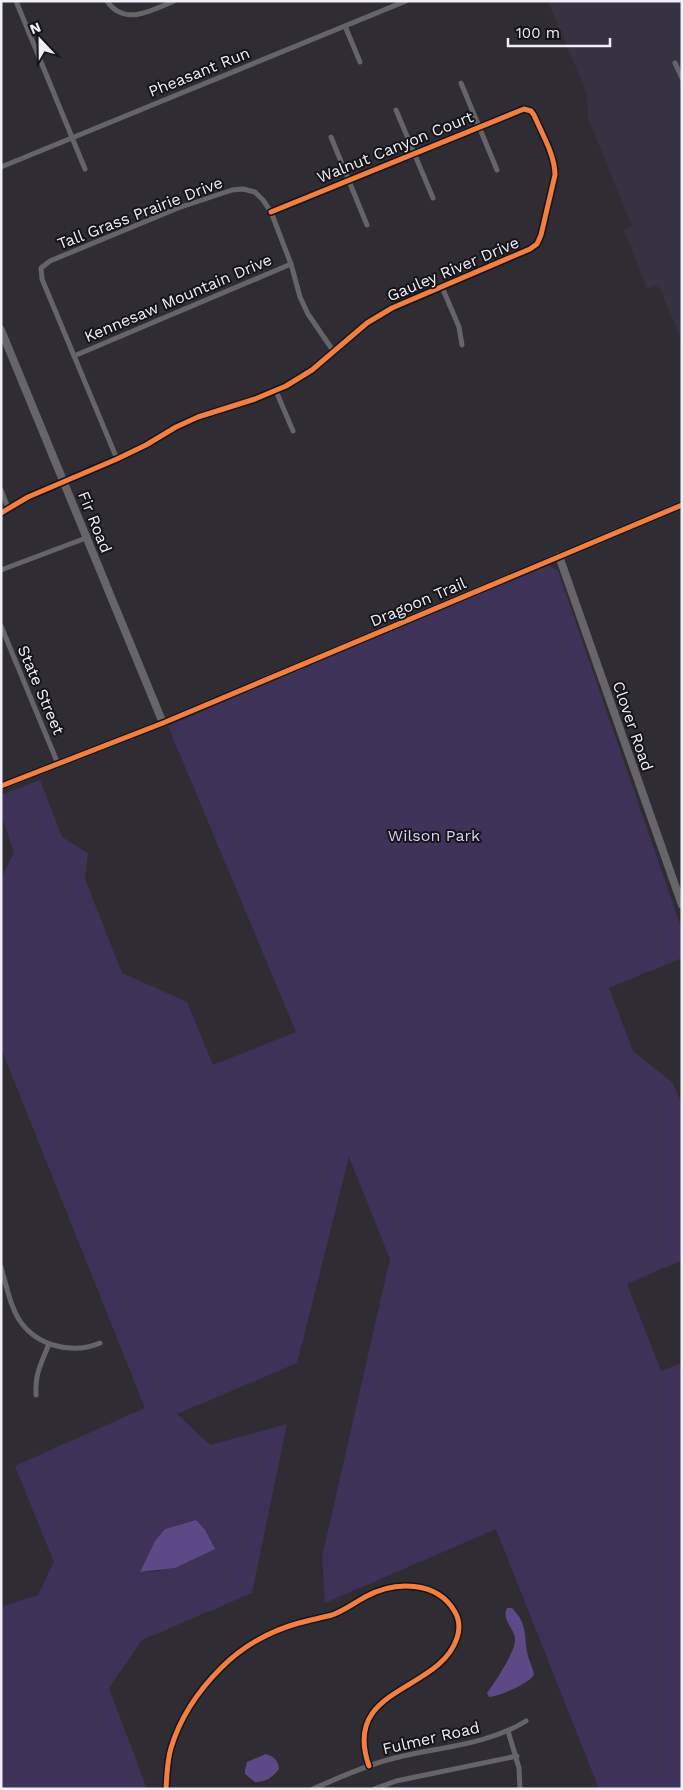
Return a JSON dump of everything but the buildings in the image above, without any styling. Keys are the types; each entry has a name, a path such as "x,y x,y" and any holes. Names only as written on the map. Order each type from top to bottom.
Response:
{"street":[{"path":"16,1 85,169"},
{"path":"107,1 115,10 133,16 174,1"},
{"name":"Pheasant Run","path":"1,167 406,1"},
{"path":"346,26 360,62"},
{"path":"675,63 682,78"},
{"path":"461,83 497,170"},
{"path":"396,110 433,198"},
{"name":"Walnut Canyon Court","path":"271,212 519,110 528,110 534,115 553,158 555,169 541,235 537,244"},
{"path":"331,137 367,225"},
{"name":"Tall Grass Prairie Drive","path":"74,356 42,279 41,268 50,261 169,212 232,190 243,189 255,192 271,212 291,264 300,297 308,314 334,352"},
{"name":"Gauley River Drive","path":"1,513 28,497 117,459 198,417 276,391 312,370 379,315 525,252 537,244"},
{"name":"Kennesaw Mountain Drive","path":"74,356 291,264"},
{"path":"442,287 459,327 462,345"},
{"name":"Fir Road","path":"1,330 163,723"},
{"path":"74,356 117,459"},
{"path":"276,391 293,431"},
{"path":"1,490 8,508"},
{"name":"Dragoon Trail","path":"1,786 163,723 682,505"},
{"path":"1,570 86,538"},
{"name":"Clover Road","path":"559,556 682,905"},
{"name":"State Street","path":"1,626 58,764"},
{"path":"1,1267 13,1307 19,1319 33,1335 49,1344 60,1347 82,1348 100,1343"},
{"path":"36,1395 37,1371 49,1344"},
{"path":"166,1789 171,1748 190,1706 205,1686 237,1654 257,1640 277,1631 298,1623 332,1615 377,1592 395,1586 417,1586 429,1590 450,1604 456,1613 459,1630 454,1645 441,1662 384,1700 376,1709 366,1730 364,1740 365,1754 369,1766"},
{"name":"Fulmer Road","path":"313,1789 389,1759 479,1741 508,1731 526,1721"},
{"path":"508,1731 517,1756 520,1789"},
{"path":"374,1789 396,1781 517,1756"}],"shaded area":[{"path":"548,1 682,1 682,341 658,284 647,289 624,230 632,226 588,118 587,94"},
{"path":"196,1520 205,1530 215,1549 175,1568 140,1572 155,1541 165,1529"},
{"path":"507,1608 512,1608 521,1620 534,1675 513,1689 489,1697 487,1693 514,1647 515,1637 507,1621"},
{"path":"266,1754 275,1759 279,1769 268,1779 255,1782 245,1774 247,1762"}],"green space":[{"name":"Wilson Park","path":"544,566 550,566 558,571 682,930 682,958 609,988 633,1051 673,1083 682,1105 682,1260 627,1284 661,1371 682,1363 682,1789 599,1789 496,1529 325,1603 322,1557 390,1259 349,1157 297,1363 177,1414 210,1445 287,1424 252,1593 142,1640 109,1688 147,1789 1,1789 1,1607 38,1595 54,1562 15,1466 145,1408 1,1048 1,878 14,853 1,814 1,795 40,780 62,837 88,853 85,879 122,973 187,1002 213,1065 296,1032 168,726","holes":["196,1520 175,1568 140,1572 155,1541 165,1529"]}],"cycle path":[{"path":"1,513 28,497 117,459 198,417 255,399 286,386 312,370 367,323 392,308 530,249 537,244 541,235 555,175 553,160 534,115 531,111 524,109 271,212"},
{"path":"1,786 163,723 682,505"},
{"path":"166,1789 170,1753 185,1715 205,1686 238,1653 278,1630 336,1613 376,1592 401,1586 414,1586 426,1589 437,1594 455,1612 459,1625 457,1638 447,1656 432,1670 380,1705 368,1720 364,1740 369,1766"}]}
